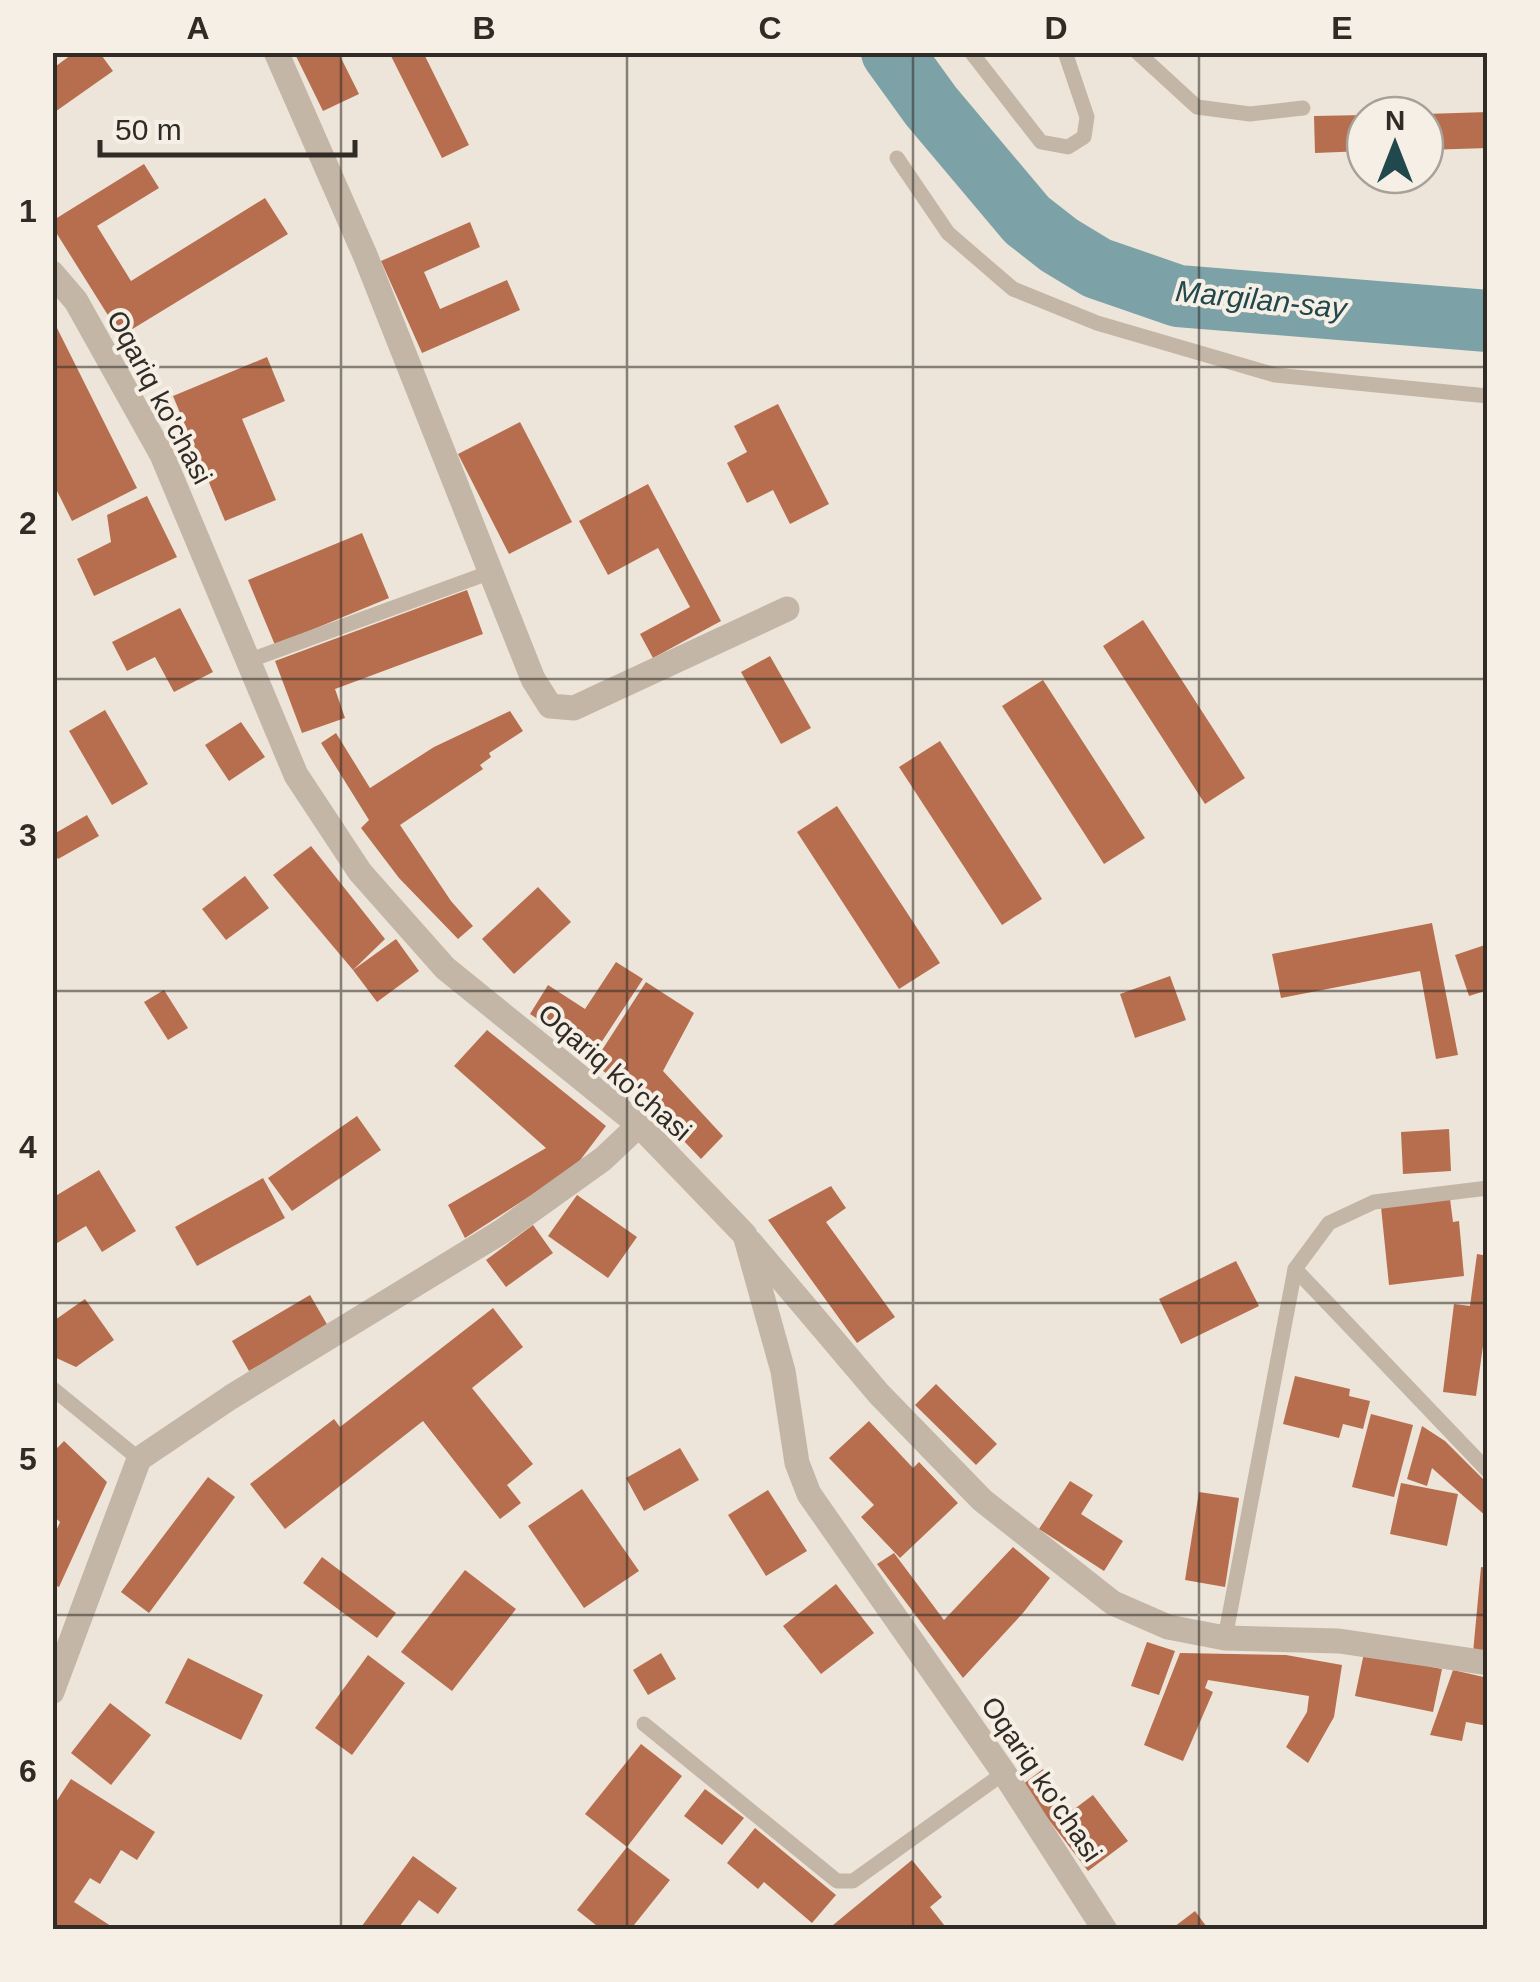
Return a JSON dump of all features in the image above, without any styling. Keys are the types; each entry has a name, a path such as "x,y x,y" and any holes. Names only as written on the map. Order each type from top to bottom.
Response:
{"street":[{"path":"276,52 365,254 534,680 550,706 574,708 787,610"},
{"name":"Oqariq ko'chasi","path":"52,274 76,301 162,455 296,775 360,872 445,968 639,1125 745,1235 783,1371 797,1463 809,1494 1004,1773 1105,1930"},
{"path":"52,1692 139,1459 232,1397 501,1232 603,1160 639,1125"},
{"path":"745,1235 879,1394 982,1500 1113,1602 1168,1627 1225,1638 1339,1641 1488,1663"}],"lane":[{"path":"970,52 1041,142 1068,147 1084,137 1087,118 1065,52"},
{"path":"1138,52 1197,107 1250,114 1303,108"},
{"path":"897,158 948,233 1014,289 1098,323 1274,374 1488,396"},
{"path":"248,661 491,572"},
{"path":"1225,1638 1294,1269 1328,1222 1374,1202 1488,1188"},
{"path":"1294,1269 1488,1470"},
{"path":"52,1388 139,1459"},
{"path":"644,1724 837,1881 853,1881 1004,1773"}],"building":[{"path":"75,52 99,52 113,71 52,114 52,69"},
{"path":"294,52 338,52 359,94 323,111"},
{"path":"389,52 423,52 469,145 442,158"},
{"path":"1488,112 1488,148 1445,149 1445,113"},
{"path":"1345,115 1345,152 1315,153 1314,116"},
{"path":"144,164 159,188 97,226 131,281 265,198 288,234 121,336 52,221"},
{"path":"470,222 480,247 424,272 440,309 507,280 520,310 422,353 381,261"},
{"path":"52,318 137,488 72,521 52,481"},
{"path":"267,357 285,401 242,419 276,500 225,521 173,396"},
{"path":"778,404 829,504 790,524 773,490 747,503 727,463 747,452 734,426"},
{"path":"520,422 572,522 509,554 458,454"},
{"path":"648,484 721,621 653,658 640,634 690,607 658,548 608,575 579,521"},
{"path":"147,496 177,557 94,596 77,559 111,542 107,515"},
{"path":"362,533 389,598 275,645 248,580"},
{"path":"467,590 483,634 335,689 345,718 302,733 275,661"},
{"path":"180,608 213,672 174,692 155,657 127,671 112,642"},
{"path":"1143,620 1245,778 1205,804 1103,646"},
{"path":"770,656 811,728 781,744 741,672"},
{"path":"1043,680 1145,838 1104,864 1002,706"},
{"path":"105,710 148,784 112,805 69,731"},
{"path":"510,711 523,731 489,753 491,757 480,765 483,769 400,825 451,901 473,926 458,939 399,878 361,828 369,820 321,743 336,733 370,788 434,747"},
{"path":"241,722 265,757 229,781 205,745"},
{"path":"940,741 1042,899 1002,925 899,767"},
{"path":"837,806 940,963 899,989 797,832"},
{"path":"87,815 99,836 58,859 52,849 52,835"},
{"path":"311,846 385,939 353,970 273,875"},
{"path":"245,876 269,908 226,940 202,909"},
{"path":"538,887 571,922 514,974 482,939"},
{"path":"1432,923 1458,1055 1436,1059 1420,971 1281,998 1272,954"},
{"path":"396,939 419,971 377,1002 353,970"},
{"path":"1488,944 1488,990 1469,996 1455,955"},
{"path":"616,962 643,979 593,1055 530,1014 548,985 585,1009"},
{"path":"1170,976 1186,1020 1135,1038 1120,994"},
{"path":"646,982 694,1013 663,1071 723,1136 701,1159 645,1100 593,1064"},
{"path":"164,990 188,1028 168,1040 144,1002"},
{"path":"487,1030 606,1126 575,1167 465,1238 448,1205 546,1148 454,1066"},
{"path":"357,1116 381,1150 292,1211 268,1178"},
{"path":"1449,1129 1451,1171 1403,1174 1401,1132"},
{"path":"99,1170 136,1231 102,1252 86,1226 52,1246 52,1198"},
{"path":"263,1178 285,1218 197,1266 175,1227"},
{"path":"831,1186 846,1208 826,1222 895,1317 857,1343 768,1220"},
{"path":"577,1195 637,1237 608,1278 548,1236"},
{"path":"1450,1199 1453,1222 1459,1221 1464,1276 1389,1285 1381,1207"},
{"path":"533,1225 553,1253 506,1287 486,1260"},
{"path":"1477,1254 1488,1256 1488,1310 1476,1396 1443,1392 1454,1304 1470,1306"},
{"path":"1236,1261 1259,1306 1181,1344 1159,1299"},
{"path":"310,1295 328,1326 249,1371 232,1341"},
{"path":"85,1299 114,1340 76,1367 52,1356 52,1322"},
{"path":"493,1308 523,1347 472,1388 533,1464 507,1485 521,1503 500,1519 423,1421 285,1529 250,1484 334,1419 340,1427"},
{"path":"1295,1376 1350,1389 1349,1396 1370,1401 1363,1429 1343,1424 1339,1438 1283,1424"},
{"path":"936,1384 997,1444 976,1465 915,1405"},
{"path":"1371,1414 1413,1425 1394,1497 1352,1487"},
{"path":"869,1421 913,1468 919,1462 958,1503 900,1558 861,1517 874,1505 829,1458"},
{"path":"1422,1426 1445,1441 1484,1480 1488,1487 1488,1518 1432,1468 1427,1486 1407,1479"},
{"path":"64,1441 107,1482 59,1587 52,1584 52,1540 60,1522 52,1515 52,1453"},
{"path":"680,1448 699,1480 644,1511 626,1478"},
{"path":"208,1477 235,1497 149,1613 121,1592"},
{"path":"1070,1481 1093,1495 1081,1514 1123,1541 1104,1571 1039,1529"},
{"path":"1401,1483 1458,1494 1447,1546 1390,1534"},
{"path":"582,1489 639,1571 584,1608 528,1526"},
{"path":"768,1490 807,1551 766,1576 728,1515"},
{"path":"1199,1492 1239,1498 1225,1587 1185,1580"},
{"path":"1013,1547 1050,1578 963,1678 877,1564 894,1553 944,1620"},
{"path":"322,1557 396,1613 377,1638 303,1583"},
{"path":"1481,1567 1488,1568 1488,1654 1473,1653"},
{"path":"465,1570 516,1609 452,1691 401,1652"},
{"path":"836,1584 874,1633 821,1674 783,1626"},
{"path":"1147,1642 1175,1651 1159,1695 1131,1686"},
{"path":"661,1653 676,1679 648,1695 633,1670"},
{"path":"1180,1653 1286,1655 1342,1665 1334,1717 1308,1763 1286,1747 1307,1712 1309,1696 1208,1680 1205,1688 1213,1692 1183,1761 1144,1745"},
{"path":"1364,1653 1442,1669 1433,1712 1355,1696"},
{"path":"368,1655 405,1683 352,1755 315,1728"},
{"path":"188,1658 263,1695 241,1740 165,1703"},
{"path":"1453,1670 1488,1678 1488,1726 1466,1722 1462,1741 1430,1735"},
{"path":"110,1703 151,1735 111,1785 71,1753"},
{"path":"641,1744 682,1776 627,1847 585,1814"},
{"path":"1043,1769 1073,1810 1093,1795 1128,1841 1088,1871 1022,1785"},
{"path":"71,1779 155,1832 137,1860 121,1850 100,1884 90,1878 74,1902 117,1930 52,1930 52,1808"},
{"path":"705,1789 744,1818 722,1845 684,1816"},
{"path":"755,1828 836,1895 812,1923 764,1882 758,1889 727,1863"},
{"path":"627,1847 670,1880 630,1930 602,1930 577,1910"},
{"path":"413,1856 457,1888 438,1914 419,1900 397,1930 359,1930"},
{"path":"912,1860 942,1897 930,1907 948,1930 827,1930"},
{"path":"1195,1911 1209,1930 1170,1930"}],"waterway":[{"name":"Margilan-say","path":"892,52 931,106 1027,220 1097,268 1178,296 1488,321"}]}
